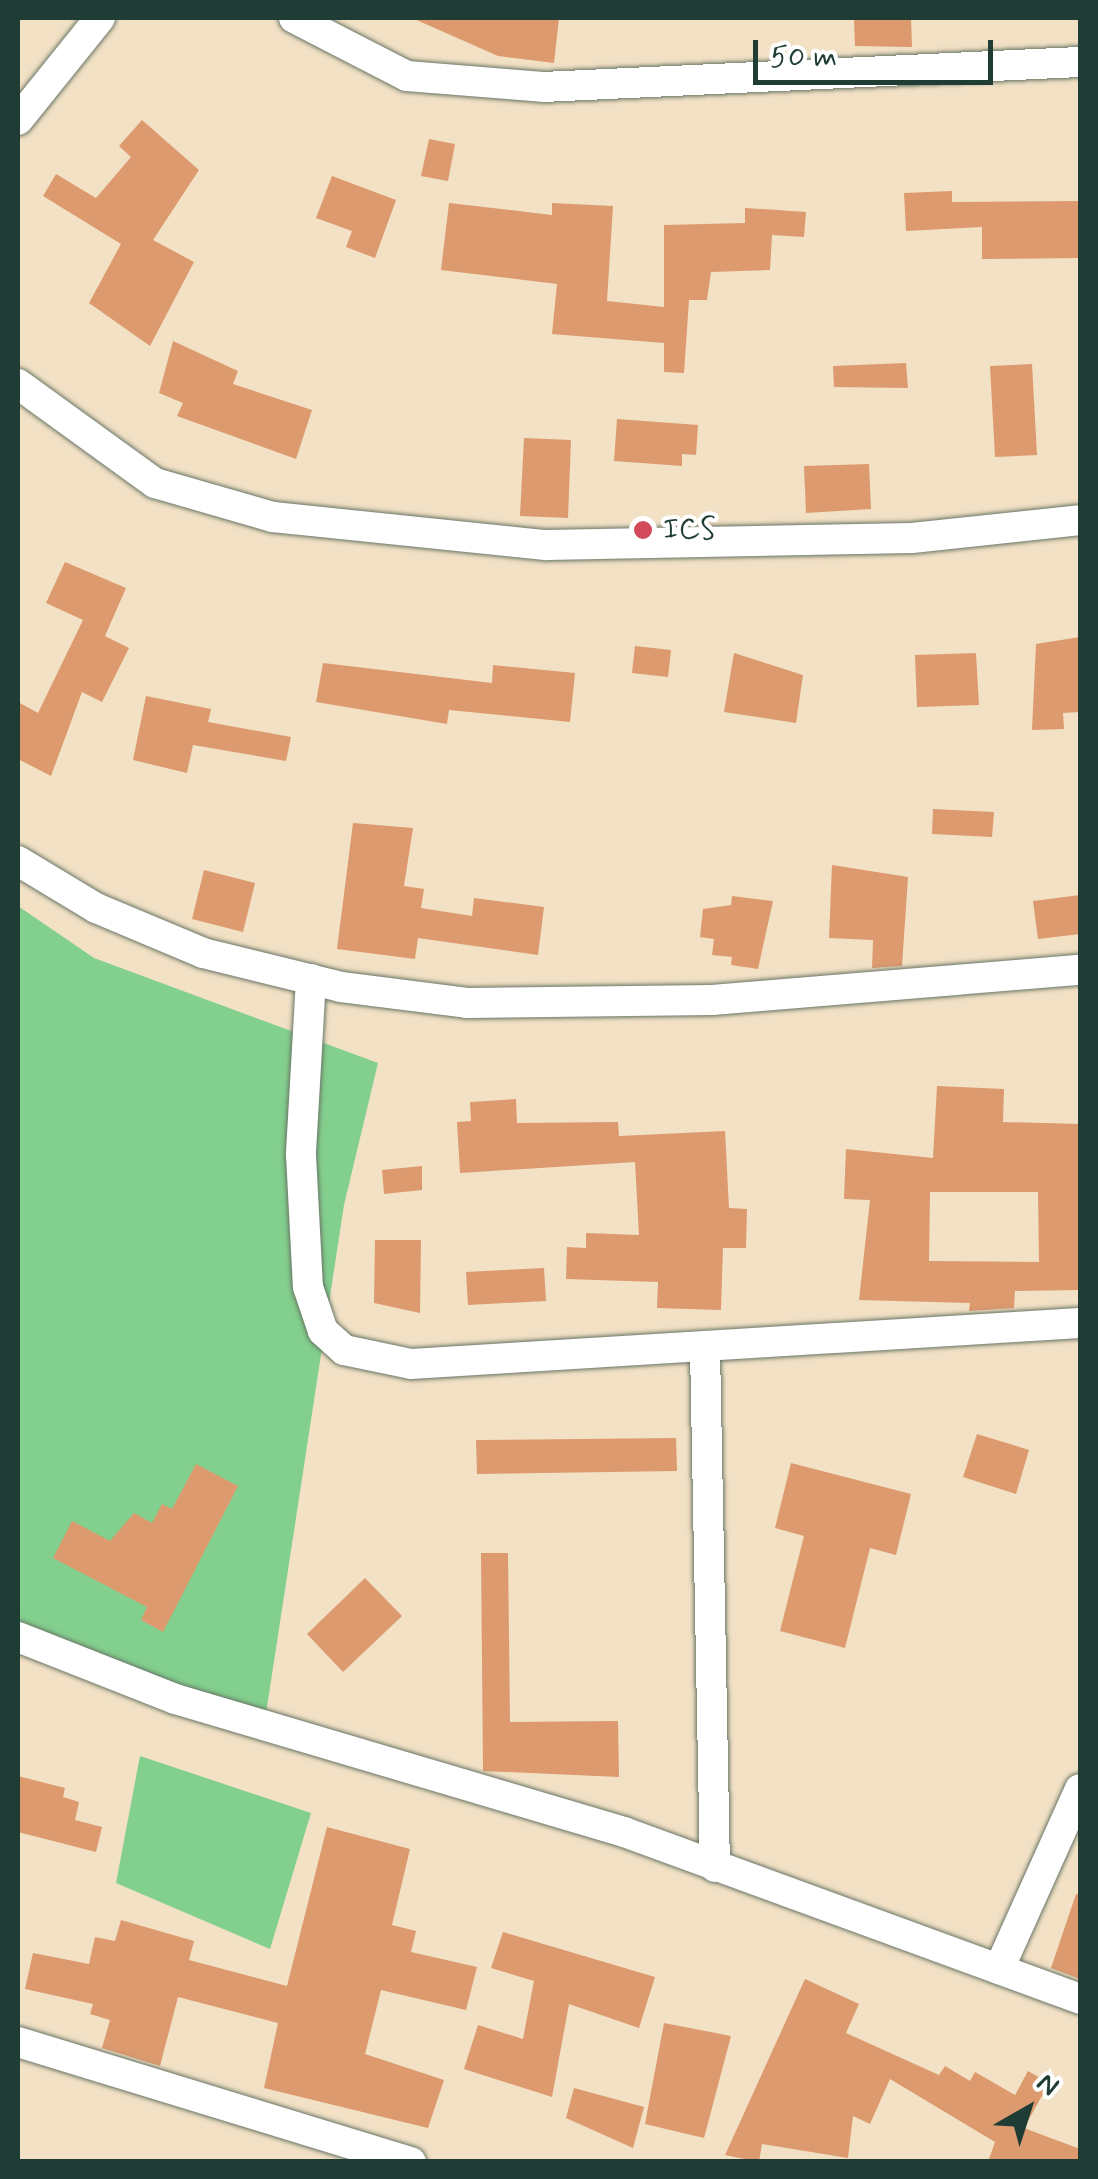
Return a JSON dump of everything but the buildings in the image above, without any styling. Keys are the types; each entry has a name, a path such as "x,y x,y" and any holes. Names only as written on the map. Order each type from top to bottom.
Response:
{"street":[{"path":"18,120 100,18"},
{"path":"294,18 407,76 542,86 1080,62"},
{"path":"18,384 155,482 274,518 546,545 912,538 1080,520"},
{"path":"18,861 150,934 310,979 467,1004 586,1006 1080,970"},
{"path":"310,979 301,1155 308,1287 327,1338 367,1358 410,1364 1080,1323"},
{"path":"705,1348 715,1868"},
{"path":"18,1637 175,1698 715,1868 1080,2000"},
{"path":"999,1968 1080,1789"},
{"path":"18,2042 411,2162"}],"green space":[{"path":"18,906 94,958 378,1063 344,1205 263,1733 18,1635"},
{"path":"140,1756 311,1813 270,1949 116,1883"}],"place":[{"name":"ICS","path":"643,530"}]}
